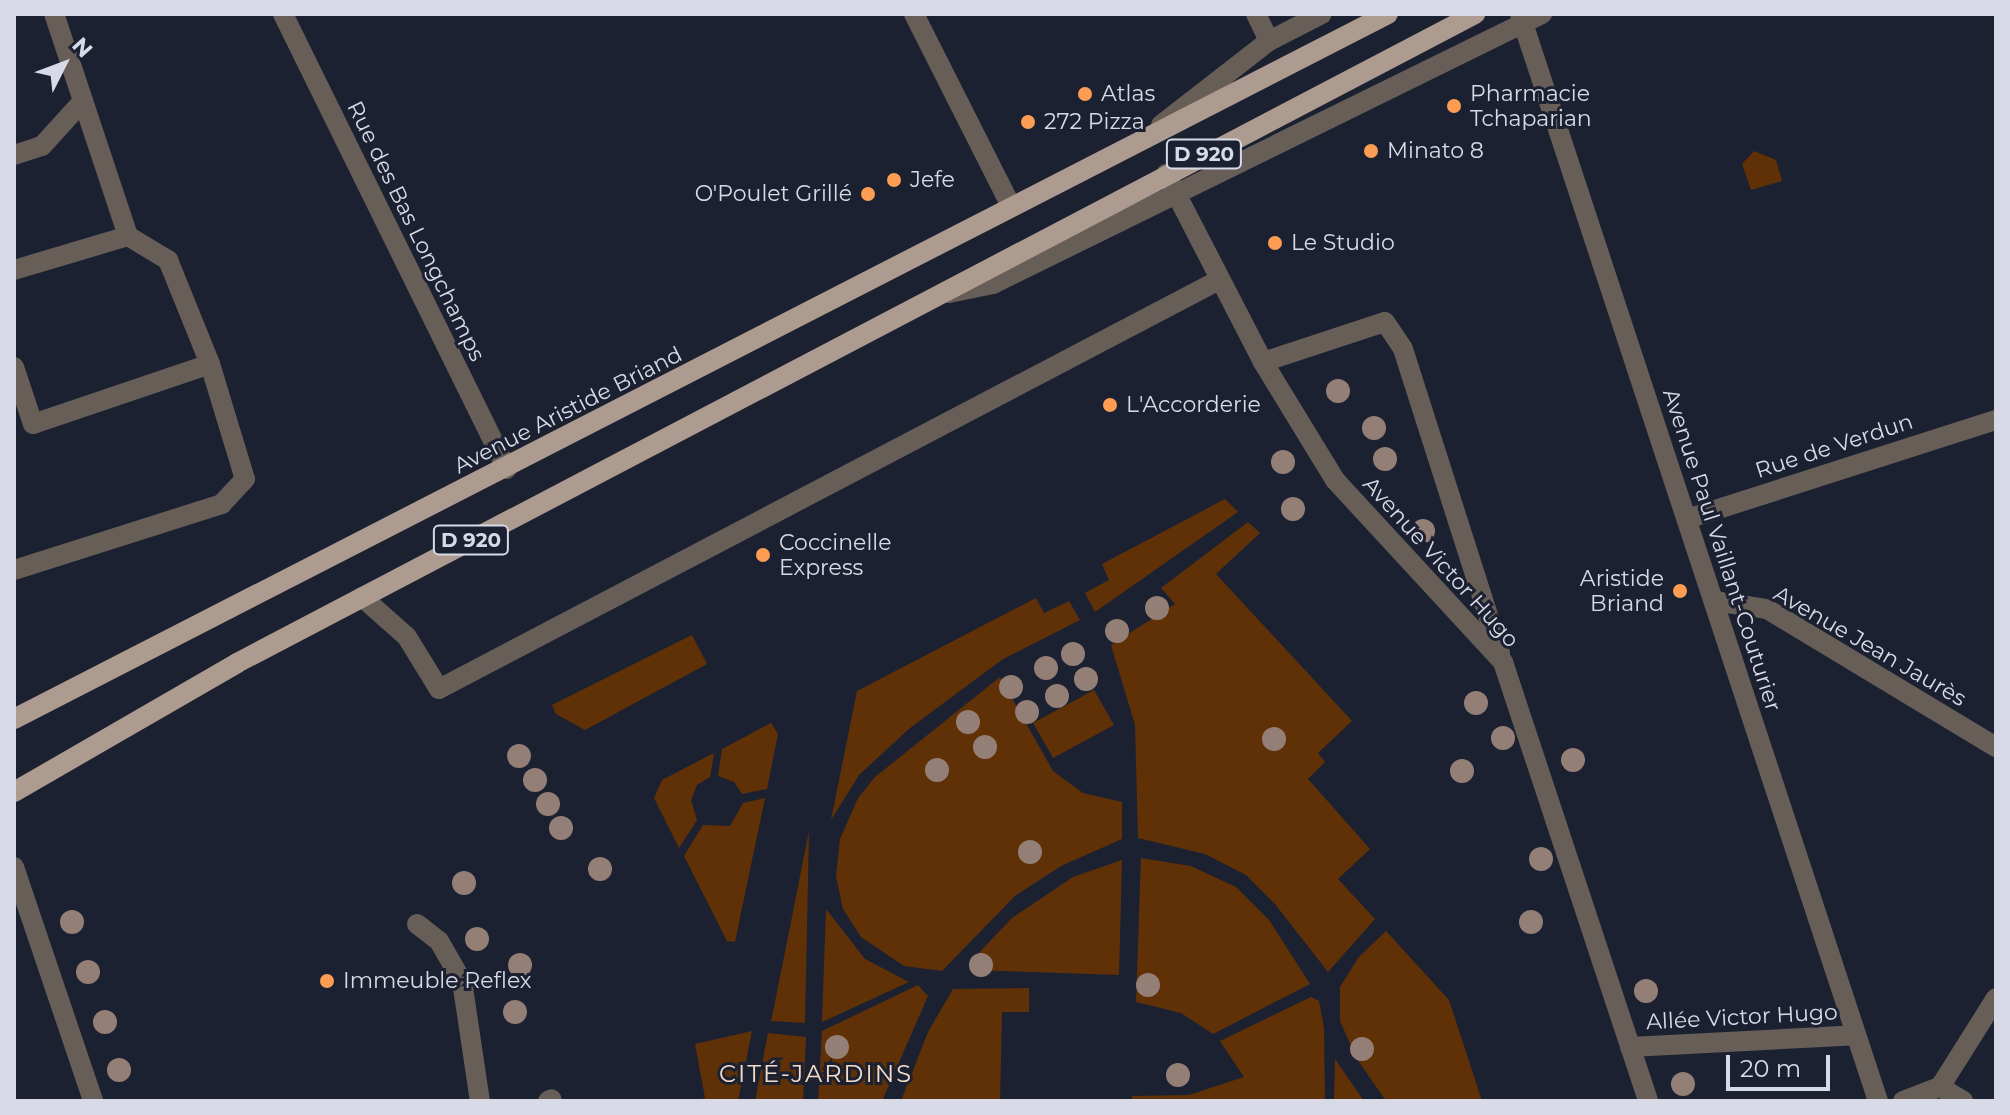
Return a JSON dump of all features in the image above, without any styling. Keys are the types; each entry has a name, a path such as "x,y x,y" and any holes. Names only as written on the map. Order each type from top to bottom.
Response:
{"main road":[{"name":"Avenue Aristide Briand","path":"14,719 199,620 286,582 1388,14"},
{"name":"D 920","path":"14,792 362,597 1475,14"}],"street":[{"path":"14,570 222,504 241,489 245,468 210,364 168,260 128,236 54,14"},
{"name":"Rue des Bas Longchamps","path":"283,14 507,469"},
{"path":"914,14 1011,206"},
{"path":"1256,14 1269,41"},
{"name":"Avenue Aristide Briand","path":"1142,139 1269,41 1322,14"},
{"path":"933,297 993,284 1176,196 1521,20 1542,14"},
{"name":"Avenue Paul Vaillant-Couturier","path":"1521,20 1878,1101"},
{"path":"14,155 42,146 83,101"},
{"name":"Avenue Victor Hugo","path":"1166,174 1263,362 1335,480 1503,662 1648,1101"},
{"path":"14,270 128,236"},
{"path":"362,597 407,637 439,689 1219,280"},
{"path":"1263,362 1385,322 1403,349 1503,662"},
{"path":"14,367 33,424 210,364"},
{"name":"Rue de Verdun","path":"1687,519 1996,420"},
{"name":"Avenue Jean Jaurès","path":"1714,601 1767,609 1996,747"},
{"path":"14,867 93,1101"},
{"path":"417,924 439,941 462,981 480,1101"},
{"path":"1903,1101 1940,1087 1996,998"},
{"name":"Allée Victor Hugo","path":"1630,1047 1856,1035"},
{"path":"1940,1087 1963,1101"}],"shaded area":[{"path":"1754,151 1776,160 1782,181 1751,190 1742,164"},
{"path":"1225,499 1238,512 1095,612 1085,593 1109,580 1102,564"},
{"path":"1248,522 1260,533 1216,574 1352,721 1318,753 1325,762 1308,779 1370,849 1338,879 1375,919 1328,972 1275,904 1246,875 1205,854 1138,838 1135,725 1111,645 1175,604 1161,588"},
{"path":"1036,598 1044,613 1069,601 1080,620 1003,659 910,728 859,775 831,820 857,691"},
{"path":"692,635 707,664 585,730 556,714 552,705"},
{"path":"1000,677 1053,771 1083,793 1122,802 1122,839 1061,866 1015,896 942,971 904,966 861,937 843,909 836,876 840,839 858,798 875,777"},
{"path":"1094,690 1114,725 1053,758 1033,723"},
{"path":"771,723 778,734 767,789 742,794 734,782 718,776 722,749"},
{"path":"714,753 710,777 697,785 691,800 697,820 679,848 654,798 662,780"},
{"path":"765,798 735,942 727,941 684,856 703,825 730,826 743,803"},
{"path":"809,831 805,1023 771,1021 779,982"},
{"path":"1141,858 1191,866 1236,887 1269,920 1310,984 1213,1034 1181,1013 1136,1002"},
{"path":"1122,860 1119,975 971,970 971,961 1012,918 1073,877"},
{"path":"826,909 865,959 909,982 822,1022"},
{"path":"1386,931 1449,1000 1482,1101 1386,1101 1357,1059 1340,1021 1340,987 1358,958"},
{"path":"918,985 928,996 882,1101 818,1101 822,1031"},
{"path":"1029,988 1029,1012 1002,1012 1000,1101 901,1101 928,1032 953,989"},
{"path":"1311,997 1319,1001 1324,1028 1325,1101 1132,1101 1132,1096 1189,1095 1244,1077 1220,1041"},
{"path":"752,1031 738,1101 691,1101 705,1098 695,1044"},
{"path":"768,1033 806,1037 803,1101 755,1101"},
{"path":"1335,1059 1364,1101 1334,1101"}],"place":[{"name":"Atlas","path":"1085,94"},
{"name":"Pharmacie Tchaparian","path":"1454,106"},
{"name":"272 Pizza","path":"1028,122"},
{"name":"Minato 8","path":"1371,151"},
{"name":"Jefe","path":"894,180"},
{"name":"O'Poulet Grillé","path":"868,194"},
{"name":"Le Studio","path":"1275,243"},
{"name":"L'Accorderie","path":"1110,405"},
{"name":"Coccinelle Express","path":"763,555"},
{"name":"Aristide Briand","path":"1680,591"},
{"name":"Immeuble Reflex","path":"327,981"}],"district":[{"name":"CITÉ-JARDINS","path":"816,1074"}]}
